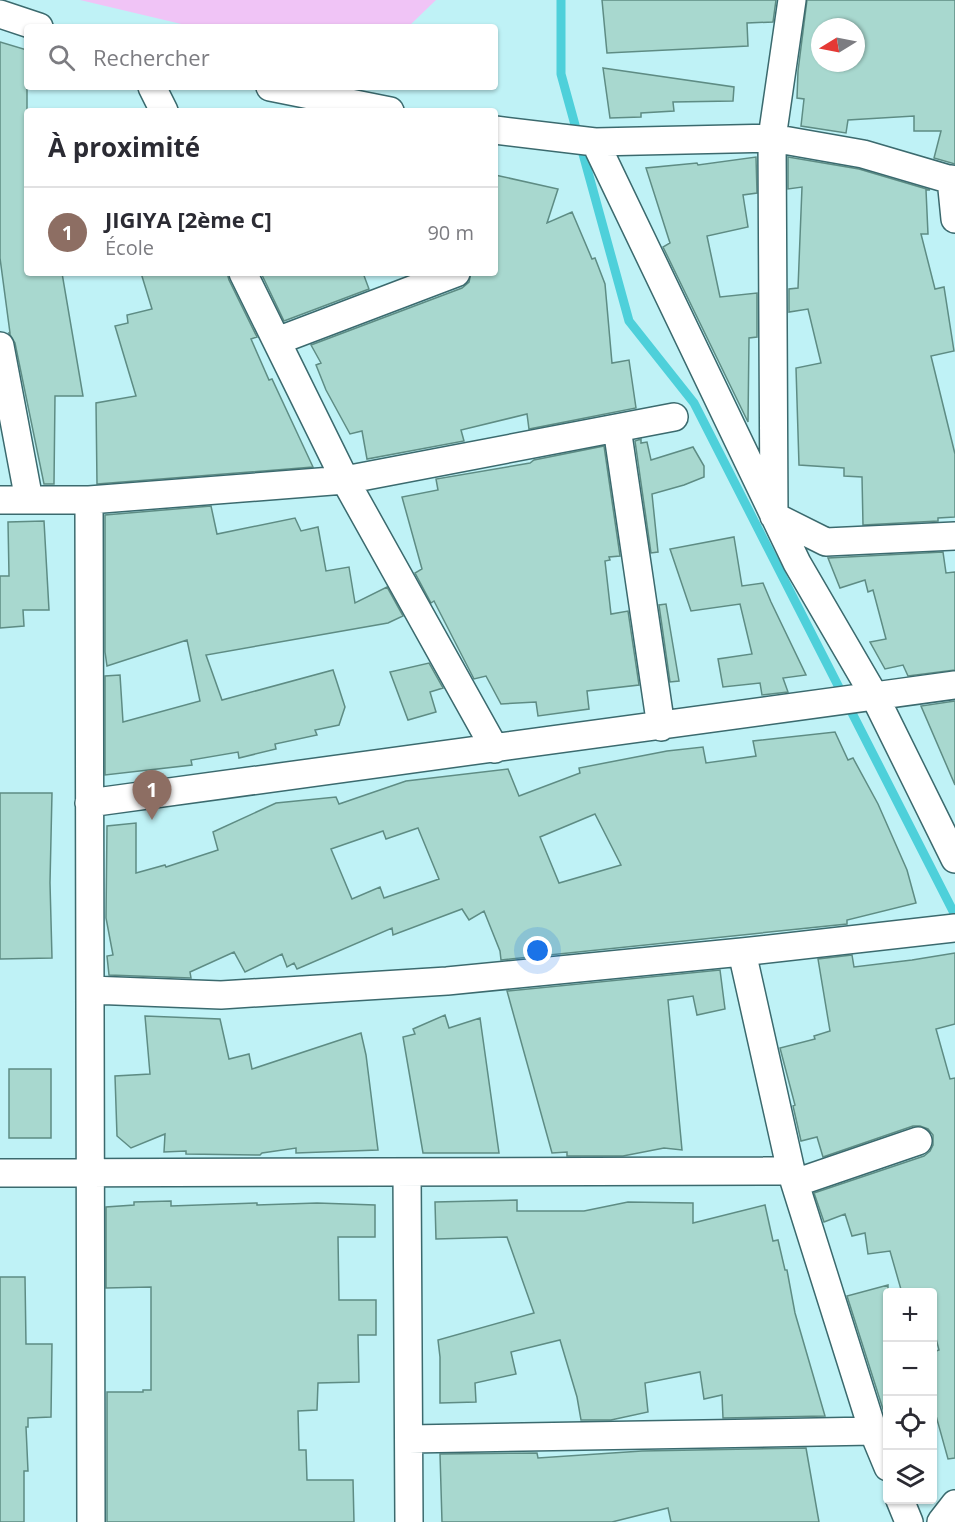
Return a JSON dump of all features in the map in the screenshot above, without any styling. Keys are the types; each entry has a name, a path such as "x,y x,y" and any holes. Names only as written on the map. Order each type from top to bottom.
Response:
{"street":[{"path":"774,516 772,138 792,0"},
{"path":"0,14 30,24"},
{"path":"154,90 162,108"},
{"path":"285,90 375,108"},
{"path":"498,130 595,141 772,138 863,154 953,180 955,219"},
{"path":"595,141 797,563 875,697 955,860"},
{"path":"244,276 345,480 495,749"},
{"path":"277,341 448,276"},
{"path":"0,346 29,500"},
{"path":"0,500 89,500 345,480 674,417"},
{"path":"617,428 661,727"},
{"path":"89,500 91,1522"},
{"path":"774,516 826,542 955,536"},
{"path":"89,804 955,685"},
{"path":"90,990 221,995 447,981 955,928"},
{"path":"742,952 793,1177 873,1431 883,1455"},
{"path":"0,1173 407,1172 793,1177 918,1141"},
{"path":"407,1172 409,1522"},
{"path":"409,1439 873,1431"},
{"path":"902,1504 909,1522"},
{"path":"941,1522 955,1504"}],"shaded area":[{"path":"80,0 436,0 411,24 181,24"}],"building":[{"path":"602,0 776,0 773,22 747,23 748,46 607,53"},
{"path":"807,0 955,0 955,164 934,158 941,131 914,131 914,116 848,120 846,133 801,126 804,99 797,98"},
{"path":"0,42 24,49 24,90 27,90 27,108 24,108 24,276 63,276 83,396 55,396 54,484 44,484 15,343 9,333 0,258"},
{"path":"603,68 734,87 733,101 673,102 674,111 641,113 641,117 610,118"},
{"path":"756,157 757,193 743,195 748,227 707,236 720,297 757,293 757,337 749,338 748,422 663,247 670,243 646,168 697,163 698,165"},
{"path":"788,157 859,169 930,190 926,190 928,234 921,234 935,289 944,287 954,351 931,356 955,454 955,517 938,518 938,521 863,525 862,477 844,476 844,468 799,465 796,368 821,363 808,309 789,312 789,289 798,288 802,187 788,189"},
{"path":"498,176 558,189 547,223 572,212 592,259 595,258 605,284 612,363 629,360 636,408 529,429 527,414 461,430 464,441 367,459 362,431 350,434 326,390 316,365 321,363 311,345 462,288 469,282 470,276 498,276"},
{"path":"142,276 228,276 257,337 251,339 269,380 272,379 313,467 97,484 96,403 136,396 115,326 128,323 127,315 152,309"},
{"path":"262,276 364,276 369,289 284,321"},
{"path":"641,439 641,443 647,442 651,460 693,447 704,466 704,477 652,494 658,552 651,553 635,441"},
{"path":"604,446 620,556 609,557 610,560 605,561 611,614 628,611 639,685 587,691 589,709 538,716 536,702 501,704 486,676 474,679 434,601 431,603 415,573 422,569 402,497 438,490 436,479 530,463 534,460"},
{"path":"211,506 217,534 295,518 301,531 318,527 326,571 349,567 355,603 387,587 403,616 388,623 206,655 222,700 333,670 345,707 339,725 315,730 317,735 275,744 276,749 239,758 238,752 191,760 192,765 105,775 105,676 120,675 123,722 200,701 187,640 107,666 105,652 105,515"},
{"path":"44,521 49,610 23,610 24,626 0,628 0,576 9,576 8,522"},
{"path":"734,537 742,586 763,583 806,675 783,678 788,692 762,695 760,683 723,687 718,659 752,654 740,604 691,611 670,549"},
{"path":"943,552 946,573 955,572 955,670 908,676 903,665 885,669 870,642 886,639 873,590 868,592 865,580 840,588 828,558"},
{"path":"666,604 679,681 670,682 659,605"},
{"path":"429,663 443,688 430,692 436,712 408,720 390,672"},
{"path":"955,701 955,785 921,706"},
{"path":"835,732 848,760 853,758 878,804 907,870 916,903 847,920 847,924 501,960 500,951 484,911 469,920 462,909 393,935 392,928 297,969 294,963 287,967 282,954 245,972 234,952 190,972 191,978 109,975 107,956 113,955 106,918 107,826 136,823 136,873 165,865 166,867 218,850 213,832 276,803 336,797 339,804 406,781 508,769 519,796 580,773 579,768 667,751 703,747 706,763 756,756 753,741","holes":["595,814 621,865 559,883 540,837","418,828 439,879 384,898 380,887 352,899 331,849 383,831 386,839"]},
{"path":"0,793 52,793 50,883 52,958 0,959"},
{"path":"955,953 955,1024 936,1029 950,1079 955,1078 955,1458 948,1459 937,1419 937,1351 939,1350 937,1288 901,1288 890,1251 868,1254 865,1233 852,1236 845,1214 824,1222 814,1193 924,1156 933,1145 933,1135 928,1129 913,1126 823,1157 817,1137 801,1141 793,1106 795,1105 780,1048 815,1039 814,1036 830,1031 818,959 852,955 854,967"},
{"path":"720,970 725,1009 697,1015 693,996 668,1000 682,1150 664,1148 623,1156 567,1156 567,1152 552,1153 507,991"},
{"path":"445,1015 449,1028 480,1018 499,1153 423,1153 403,1037 415,1034 413,1029"},
{"path":"145,1016 220,1019 229,1059 249,1054 252,1069 361,1033 378,1150 296,1153 296,1148 260,1155 186,1154 186,1151 164,1152 165,1134 131,1148 117,1136 115,1076 150,1074"},
{"path":"9,1069 51,1069 51,1138 9,1138"},
{"path":"517,1200 517,1211 584,1211 628,1202 693,1203 693,1223 765,1205 773,1241 778,1240 785,1270 787,1270 795,1313 825,1416 723,1418 722,1395 704,1399 700,1372 645,1383 648,1412 611,1420 581,1420 577,1397 560,1340 511,1352 516,1374 475,1383 476,1402 440,1403 438,1340 534,1313 507,1237 436,1239 435,1202"},
{"path":"171,1201 171,1206 257,1203 257,1205 317,1203 375,1205 375,1237 338,1237 339,1300 376,1300 376,1335 358,1335 359,1382 318,1383 317,1410 298,1411 299,1450 306,1450 307,1480 353,1480 354,1522 107,1522 107,1392 151,1390 151,1287 106,1288 106,1207 134,1205 134,1202"},
{"path":"0,1277 25,1277 26,1344 52,1344 51,1417 28,1418 28,1427 26,1427 28,1471 24,1471 24,1522 0,1522"},
{"path":"888,1285 888,1288 883,1288 883,1409 847,1296"},
{"path":"806,1448 819,1522 671,1522 668,1508 612,1522 442,1522 440,1454 537,1453 538,1458 642,1451"}],"waterway":[{"path":"561,0 561,74 629,321 694,403 955,915"}],"place":[{"name":"JIGIYA [2ème C]","path":"152,820"}]}
